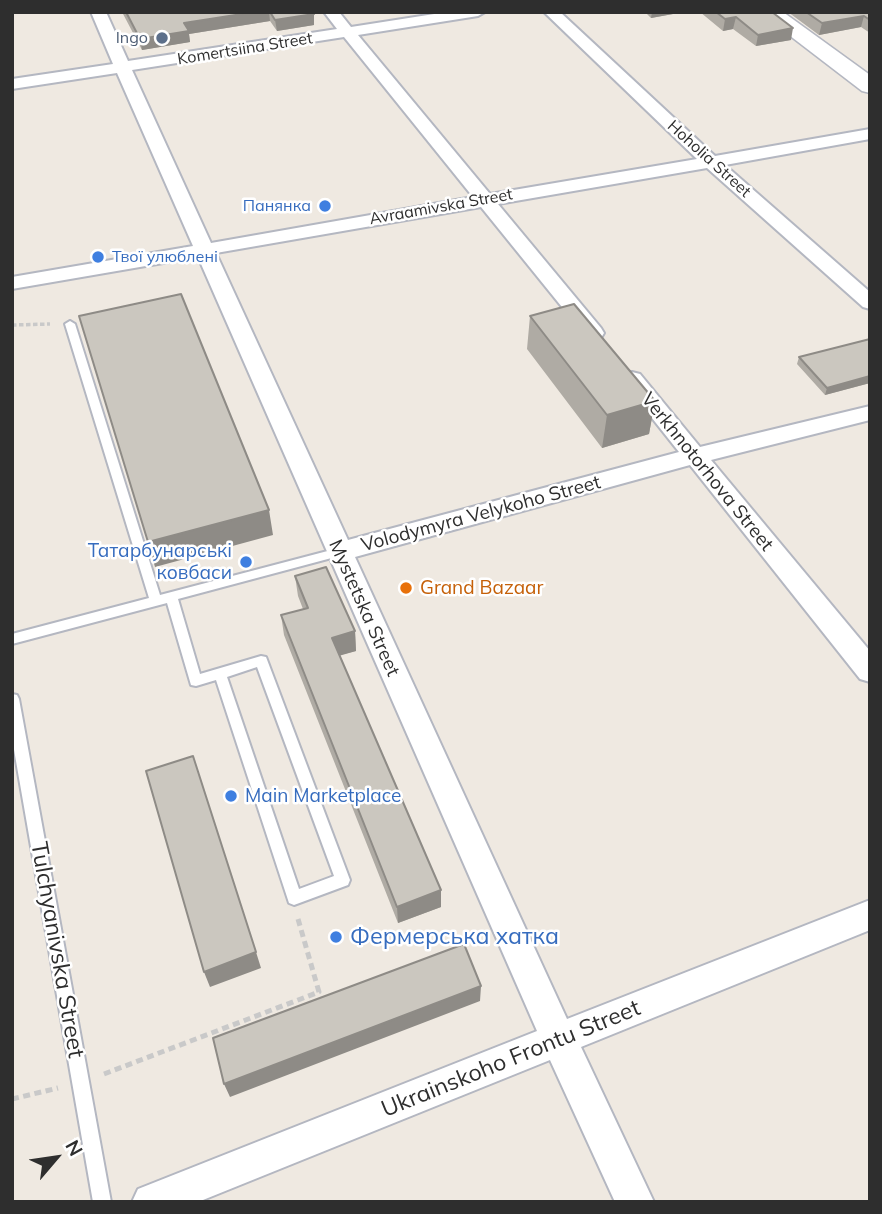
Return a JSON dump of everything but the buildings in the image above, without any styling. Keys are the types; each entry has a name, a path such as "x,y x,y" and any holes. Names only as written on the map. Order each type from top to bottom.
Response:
{"main road":[{"path":"769,12 870,86"}],"street":[{"name":"Mystetska Street","path":"98,12 559,1040 635,1202"},
{"name":"Verkhnotorhova Street","path":"331,12 870,671"},
{"name":"Komertsiina Street","path":"12,83 478,12"},
{"name":"Hoholia Street","path":"551,12 710,161 870,303"},
{"name":"Avraamivska Street","path":"12,283 870,134"},
{"name":"Volodymyra Velykoho Street","path":"339,552 695,456 870,413"},
{"name":"Ukrainskoho Frontu Street","path":"151,1202 870,915"}],"lane":[{"path":"71,324 156,601"},
{"name":"Volodymyra Velykoho Street","path":"12,639 339,552"},
{"path":"171,597 196,681 261,661 343,880 293,898 219,674"},
{"name":"Tulchyanivska Street","path":"12,699 102,1202"}],"path":[{"path":"12,325 71,324"},
{"path":"12,1099 81,1083 319,992 293,898"}],"place":[{"name":"Ingo","path":"162,38"},
{"name":"Панянка","path":"325,206"},
{"name":"Твої улюблені","path":"98,257"},
{"name":"Татарбунарські ковбаси","path":"246,562"},
{"name":"Grand Bazaar","path":"406,588"},
{"name":"Main Marketplace","path":"231,796"},
{"name":"Фермерська хатка","path":"336,937"}]}
